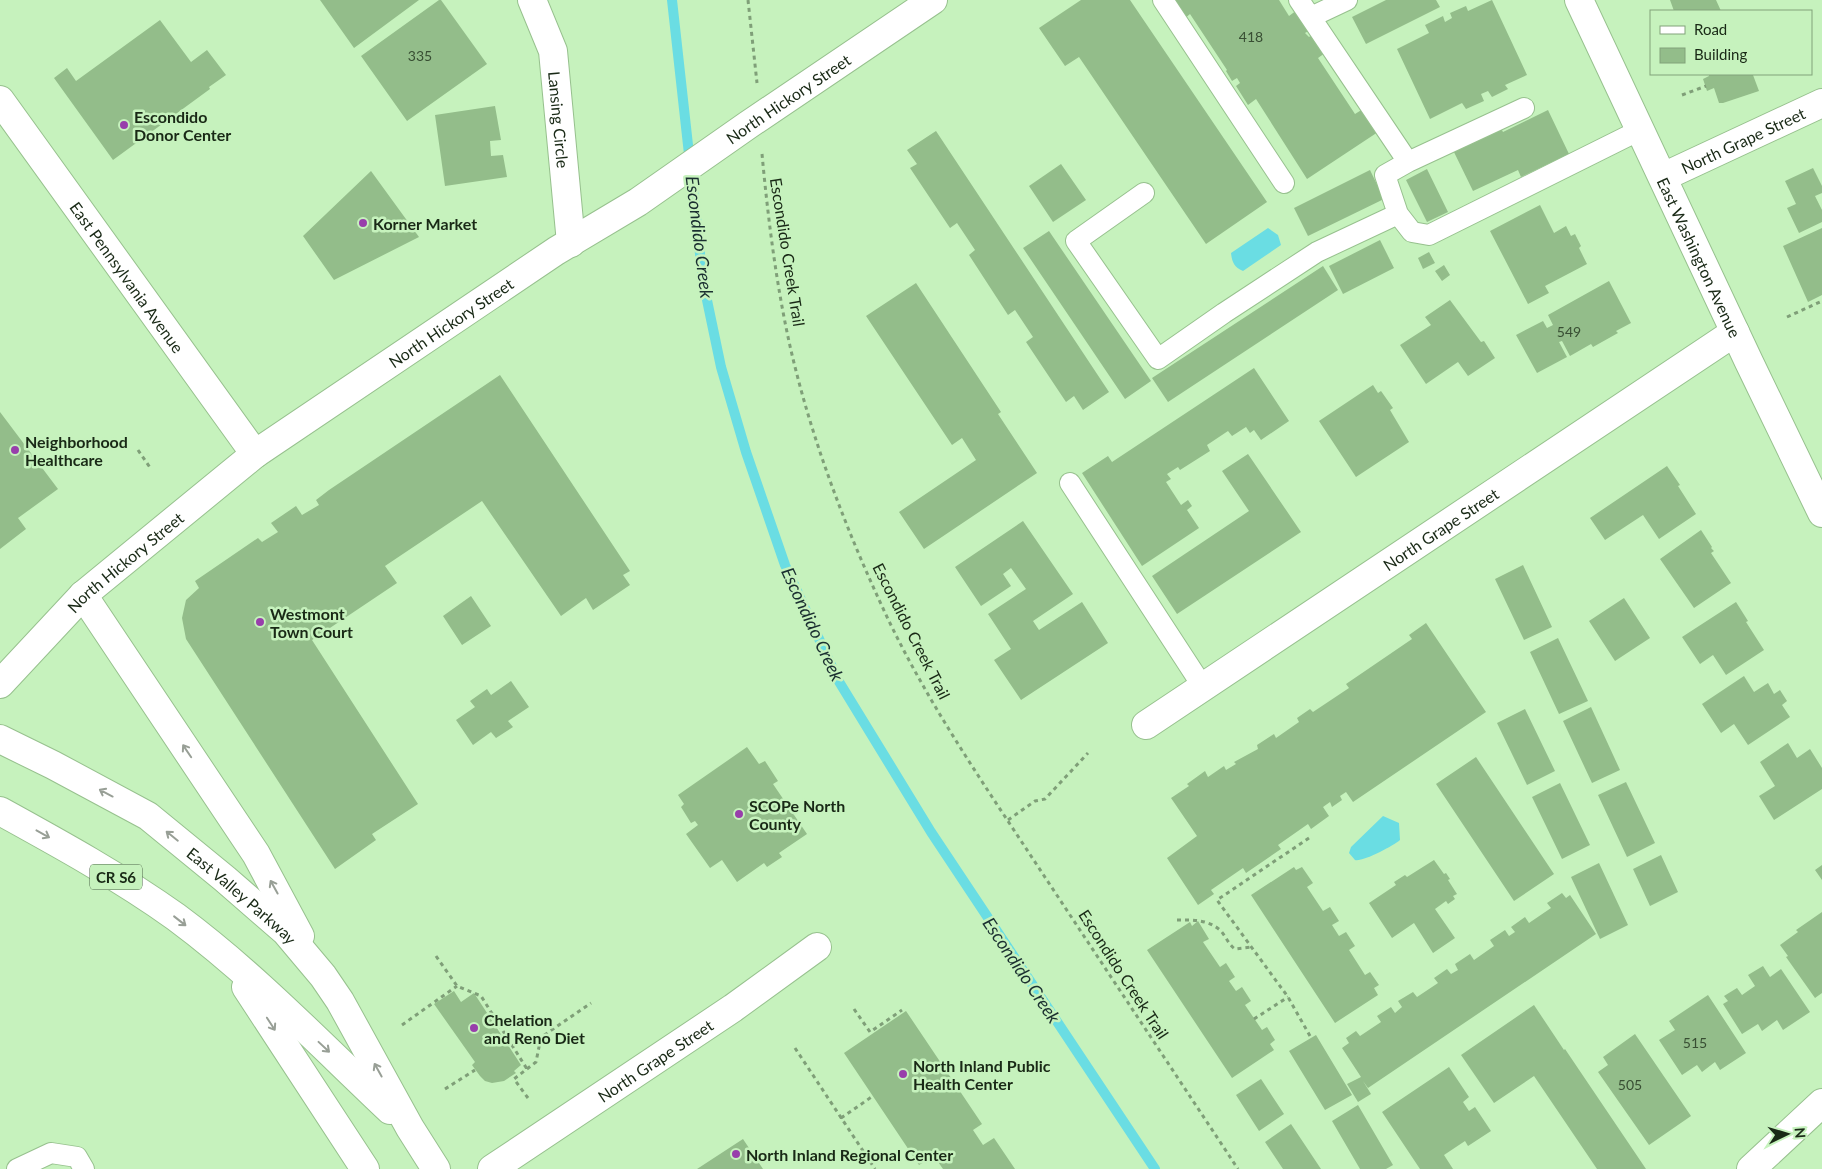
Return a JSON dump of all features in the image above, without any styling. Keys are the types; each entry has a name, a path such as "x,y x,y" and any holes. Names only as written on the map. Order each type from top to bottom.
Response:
{"street":[{"name":"Lansing Circle","path":"532,0 553,51 571,243"},
{"name":"North Hickory Street","path":"0,684 83,595 255,454 571,243 638,202 753,122 902,10 933,0"},
{"name":"East Washington Avenue","path":"1579,0 1822,513"},
{"name":"East Pennsylvania Avenue","path":"0,100 255,454"},
{"name":"North Grape Street","path":"1663,177 1822,102"},
{"name":"North Grape Street","path":"1146,725 1735,332"},
{"path":"83,595 256,854 323,976"},
{"name":"East Valley Parkway","path":"0,739 61,769 148,816 286,932 323,976 340,1001 410,1128 436,1169"},
{"name":"East Valley Parkway","path":"0,811 113,875 177,918 263,988 410,1128"},
{"name":"North Grape Street","path":"492,1169 733,1008 817,947"},
{"path":"223,955 238,974 365,1169"},
{"path":"1751,1169 1822,1104"}],"lane":[{"path":"1163,0 1284,182"},
{"path":"1299,0 1408,162"},
{"path":"1311,17 1347,0"},
{"path":"1524,108 1408,162 1385,175 1398,214 1412,232 1429,235 1640,130"},
{"path":"1144,193 1076,240 1158,359 1224,313 1318,252 1398,214"},
{"path":"1070,483 1203,687"},
{"path":"17,1169 51,1153 77,1157 84,1169"}],"path":[{"name":"Escondido Creek Trail","path":"748,0 757,79 753,122 791,348 816,440 831,482 882,606 921,681 1008,820 1238,1169"},
{"path":"1682,95 1706,86"},
{"path":"1787,317 1822,301"},
{"path":"138,450 151,469"},
{"path":"1008,820 1035,801 1045,799 1088,753"},
{"path":"1309,838 1217,900 1288,996 1310,1036"},
{"path":"1176,920 1204,920 1220,931 1229,945 1235,949 1252,947"},
{"path":"436,956 457,986 481,996 527,1069"},
{"path":"402,1024 457,986"},
{"path":"1254,1018 1288,996"},
{"path":"528,1098 514,1079 536,1062 543,1036 591,1003"},
{"path":"854,1009 870,1032 902,1010"},
{"path":"795,1048 875,1169"},
{"path":"445,1089 475,1070"},
{"path":"841,1118 873,1096"}],"water":[{"path":"1268,228 1278,235 1281,245 1243,271 1237,268 1231,253"},
{"path":"1383,816 1399,823 1400,840 1371,856 1355,860 1349,853 1351,847"}],"building":[{"path":"320,0 419,0 354,48"},
{"path":"441,0 487,64 407,121 361,56"},
{"path":"1081,0 1130,0 1267,202 1206,244 1079,57 1065,66 1039,28"},
{"path":"1171,0 1279,0 1289,16 1297,10 1310,30 1305,33 1309,37 1313,34 1325,53 1318,58 1355,114 1363,109 1378,132 1307,179 1256,99 1248,105 1236,86 1240,83 1237,78 1232,81 1227,70 1190,14 1183,20"},
{"path":"1386,0 1436,0 1440,7 1366,44 1352,17"},
{"path":"1492,0 1527,75 1505,85 1508,89 1492,97 1488,91 1481,94 1484,101 1466,109 1462,103 1430,119 1397,49 1429,33 1425,25 1443,16 1445,22 1452,18 1450,13 1466,6 1468,11"},
{"path":"1670,0 1716,0 1721,10 1674,10"},
{"name":"Escondido Donor Center","path":"160,20 191,62 207,50 226,75 209,87 210,89 113,160 54,78 67,68 76,81"},
{"path":"1753,75 1759,91 1719,103 1714,88 1707,91 1703,79 1709,76"},
{"path":"495,106 501,140 490,141 491,156 503,155 507,177 445,186 435,115"},
{"path":"1548,110 1569,154 1521,177 1518,170 1473,191 1452,148 1499,125 1503,132"},
{"path":"936,131 1109,392 1083,410 1074,396 1066,402 1026,342 1033,337 1015,310 1008,315 969,255 975,250 957,223 950,228 910,168 917,164 907,150"},
{"path":"1061,164 1086,200 1053,222 1029,186"},
{"path":"1813,168 1822,186 1822,193 1815,196 1822,210 1822,222 1799,233 1787,208 1796,204 1785,181"},
{"path":"1427,169 1448,212 1427,222 1406,180"},
{"path":"1370,170 1384,199 1308,236 1294,208"},
{"name":"Korner Market","path":"371,171 419,237 334,280 303,236"},
{"path":"1540,205 1554,233 1566,226 1571,236 1575,234 1587,264 1545,286 1549,293 1528,304 1490,231"},
{"path":"1822,228 1822,295 1808,302 1783,246"},
{"path":"1049,231 1151,381 1125,399 1023,248"},
{"path":"1380,240 1394,268 1343,294 1329,266"},
{"path":"1429,252 1435,263 1423,269 1418,258"},
{"path":"1444,265 1450,275 1442,281 1435,271"},
{"path":"1323,266 1338,290 1168,402 1152,378"},
{"path":"1609,281 1631,323 1616,331 1618,333 1593,347 1591,344 1570,356 1562,341 1559,342 1567,357 1537,373 1516,335 1543,321 1547,328 1553,325 1548,315"},
{"path":"916,283 1001,412 998,414 1037,473 924,549 899,512 976,460 962,438 952,445 866,316"},
{"path":"1450,300 1481,342 1484,341 1495,358 1468,376 1458,362 1426,384 1400,345 1431,325 1425,317"},
{"path":"1254,368 1289,421 1261,440 1254,430 1250,433 1246,427 1232,436 1228,431 1207,445 1210,451 1180,470 1178,467 1167,474 1171,479 1166,482 1181,505 1188,500 1192,506 1187,510 1199,528 1142,566 1082,473 1108,456 1112,462"},
{"name":"Westmont Town Court","path":"500,375 630,571 623,575 630,585 593,610 586,598 561,616 482,501 385,566 397,583 312,640 418,804 372,834 376,840 335,869 186,639 182,618 186,600 199,588 195,581 258,538 262,542 278,532 271,523 296,506 302,515 319,505 316,500 329,490"},
{"path":"1373,385 1378,393 1381,391 1393,408 1390,410 1409,442 1356,477 1319,421"},
{"name":"Neighborhood Healthcare","path":"0,412 58,489 18,518 26,529 0,549"},
{"path":"1248,454 1301,532 1177,614 1152,576 1249,511 1222,471"},
{"path":"1667,466 1696,514 1659,539 1643,515 1605,540 1590,518"},
{"path":"1023,521 1073,594 1033,621 1039,630 1082,602 1108,643 1021,700 994,660 1011,649 988,614 1026,589 1011,568 1003,574 1011,586 981,606 955,567"},
{"path":"1701,530 1714,551 1711,553 1731,583 1694,608 1660,559"},
{"path":"1523,565 1552,627 1524,640 1495,579"},
{"path":"471,596 491,626 462,645 443,616"},
{"path":"1624,598 1650,638 1615,661 1589,621"},
{"path":"1736,602 1764,650 1726,675 1713,655 1700,664 1682,637"},
{"path":"1426,623 1486,712 1353,802 1346,792 1340,796 1342,800 1332,807 1330,802 1323,807 1329,816 1311,829 1308,824 1278,845 1281,849 1246,873 1243,868 1211,890 1214,894 1198,905 1167,858 1197,836 1171,798 1189,786 1187,784 1205,771 1208,777 1224,766 1226,770 1236,764 1234,762 1258,749 1257,745 1274,734 1276,738 1299,722 1297,718 1310,709 1313,712 1349,688 1346,684 1412,639 1409,635"},
{"path":"1558,638 1588,701 1559,714 1530,652"},
{"path":"1744,676 1754,692 1768,683 1774,694 1780,690 1787,701 1782,705 1790,717 1748,745 1734,724 1721,733 1702,704"},
{"path":"511,681 529,707 508,721 513,727 496,738 491,732 473,745 456,720 475,707 470,701 487,689 491,695"},
{"path":"1591,707 1620,770 1592,783 1563,721"},
{"path":"1525,709 1555,771 1527,785 1497,723"},
{"path":"1788,743 1797,758 1810,749 1822,768 1822,789 1774,820 1759,796 1775,786 1760,762"},
{"name":"SCOPe North County","path":"747,747 759,764 765,761 778,781 773,784 807,834 779,853 782,857 767,867 764,863 737,882 722,860 710,868 686,834 698,825 695,821 691,823 681,807 684,804 678,795"},
{"path":"1476,757 1554,874 1514,901 1436,784"},
{"path":"1626,782 1655,843 1627,857 1598,795"},
{"path":"1560,783 1590,845 1562,859 1532,797"},
{"path":"1661,855 1678,892 1650,906 1633,869"},
{"path":"1434,860 1444,874 1446,873 1457,894 1453,896 1455,899 1448,904 1446,901 1435,909 1455,938 1433,953 1414,923 1392,938 1369,903 1396,885 1394,882 1405,875 1407,877"},
{"path":"1599,863 1628,925 1600,939 1571,877"},
{"path":"1822,865 1822,880 1815,870"},
{"path":"1294,867 1296,870 1302,867 1313,883 1307,887 1323,911 1330,907 1339,921 1332,925 1339,936 1346,932 1355,946 1349,950 1365,975 1370,972 1379,985 1374,988 1378,995 1335,1023 1251,895"},
{"path":"1562,893 1566,898 1570,895 1596,934 1368,1088 1363,1081 1371,1094 1358,1102 1347,1084 1361,1077 1342,1048 1349,1043 1346,1038 1356,1031 1360,1036 1381,1022 1377,1016 1391,1007 1395,1013 1402,1007 1398,1001 1413,992 1417,997 1438,983 1434,978 1447,969 1451,974 1458,970 1455,964 1470,954 1474,960 1494,946 1490,940 1505,930 1509,936 1515,932 1511,927 1525,917 1529,923 1551,908 1547,903"},
{"path":"1822,912 1822,993 1815,998 1786,957 1788,956 1780,945 1798,932 1796,930"},
{"path":"1198,921 1209,939 1203,942 1220,967 1226,963 1235,977 1229,981 1236,991 1242,987 1251,1001 1245,1005 1262,1030 1267,1027 1275,1040 1270,1044 1274,1050 1232,1078 1147,950 1190,922 1192,926"},
{"path":"1763,966 1770,977 1781,969 1810,1012 1783,1030 1777,1020 1762,1031 1758,1024 1742,1034 1723,1004 1728,1001 1724,996 1737,988 1742,995 1755,986 1748,975"},
{"name":"Chelation and Reno Diet","path":"454,991 461,1002 474,993 521,1065 514,1071 516,1073 504,1081 492,1083 485,1081 480,1076 472,1065 475,1062 434,1004"},
{"path":"1708,995 1746,1053 1720,1070 1715,1062 1702,1072 1697,1065 1682,1075 1659,1040 1675,1030 1669,1021"},
{"path":"1534,1005 1646,1169 1597,1169 1534,1076 1494,1103 1461,1055"},
{"name":"North Inland Public Health Center","path":"906,1011 982,1124 973,1130 983,1145 994,1138 1015,1169 943,1169 934,1156 919,1165 844,1053"},
{"path":"1635,1034 1691,1116 1649,1145 1598,1072 1608,1065 1603,1057"},
{"path":"1316,1035 1352,1095 1325,1110 1289,1051"},
{"path":"1449,1067 1469,1097 1463,1102 1469,1111 1475,1107 1491,1131 1468,1146 1465,1141 1444,1155 1453,1169 1420,1169 1382,1112"},
{"path":"1261,1079 1284,1114 1259,1131 1236,1095"},
{"path":"1358,1105 1393,1165 1386,1169 1360,1169 1332,1121"},
{"path":"1291,1124 1321,1169 1283,1169 1265,1142"},
{"name":"North Inland Regional Center","path":"743,1139 763,1169 697,1169"}],"waterway":[{"name":"Escondido Creek","path":"672,0 703,281 721,367 746,452 785,565 838,680 931,832 1155,1169"}],"place":[{"name":"Escondido Donor Center","path":"124,125"},
{"name":"Korner Market","path":"363,223"},
{"name":"Neighborhood Healthcare","path":"15,450"},
{"name":"Westmont Town Court","path":"260,622"},
{"name":"SCOPe North County","path":"739,814"},
{"name":"Chelation and Reno Diet","path":"474,1028"},
{"name":"North Inland Public Health Center","path":"903,1074"},
{"name":"North Inland Regional Center","path":"736,1154"}]}
